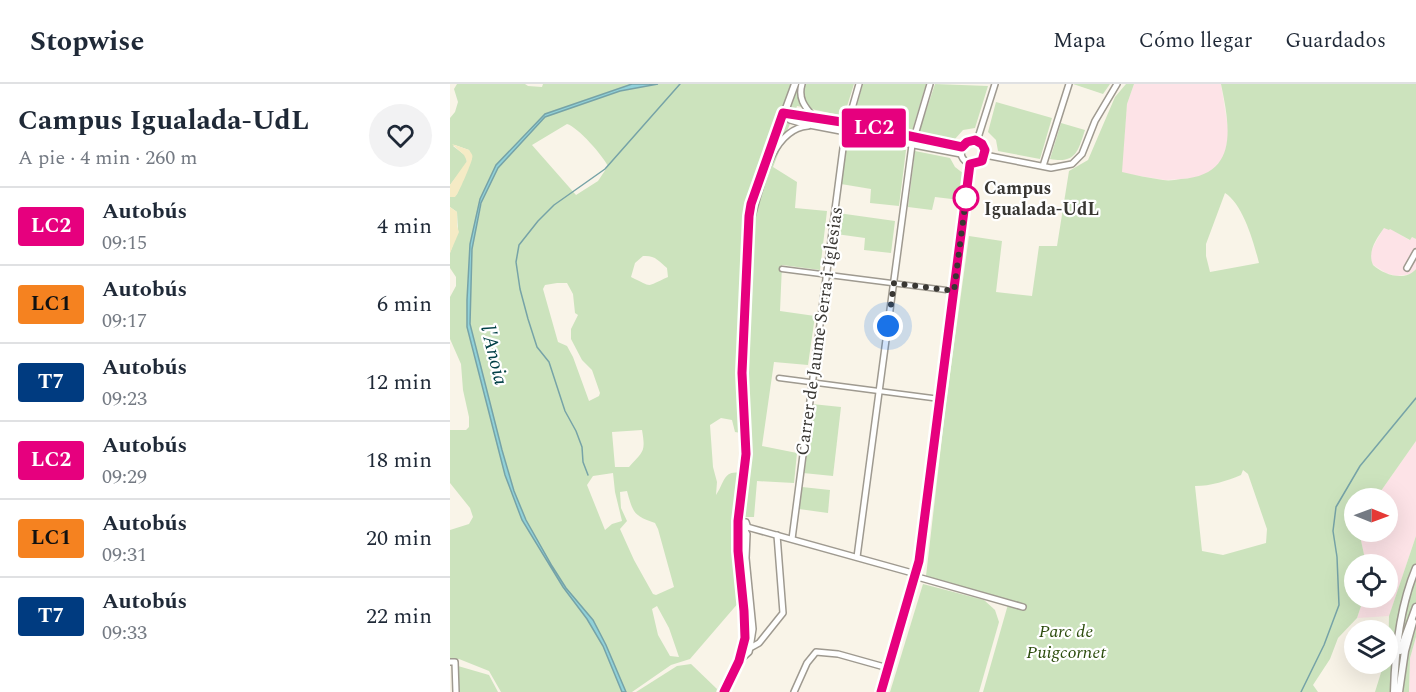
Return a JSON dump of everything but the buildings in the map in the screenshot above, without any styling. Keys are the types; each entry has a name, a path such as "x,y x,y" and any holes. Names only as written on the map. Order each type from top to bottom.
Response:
{"street":[{"path":"724,692 747,647 738,551 743,529 738,521 746,454 742,373 748,228 751,204 795,84"},
{"path":"802,84 801,98 814,117"},
{"name":"Carrer de Jaume Serra i Iglesias","path":"792,539 845,133 860,84"},
{"path":"857,557 912,145 930,84"},
{"path":"977,141 995,84"},
{"path":"1043,166 1069,84"},
{"path":"985,155 1059,168 1072,164 1082,154 1095,121 1117,84"},
{"path":"783,113 848,123 962,147"},
{"path":"783,113 790,120 813,126 961,154"},
{"path":"748,228 776,147 792,132 801,127 813,126"},
{"path":"968,141 977,141 984,146 985,155 980,162 970,164 961,154 962,147 968,141"},
{"path":"881,692 915,574 970,164"},
{"path":"1407,268 1416,252"},
{"path":"782,269 954,291"},
{"path":"779,378 940,399"},
{"path":"743,529 792,539 1023,606"},
{"path":"747,647 759,643 783,613 777,535"},
{"path":"1396,691 1398,638 1410,581 1416,568"},
{"path":"1396,691 1401,646 1416,607"},
{"path":"1396,691 1416,614"},
{"path":"794,692 807,663 816,652 838,654 888,668"},
{"path":"450,662 455,662 456,692"}],"shaded area":[{"path":"1134,84 1221,84 1229,134 1224,157 1214,169 1198,178 1165,180 1121,173 1127,104"},
{"path":"1384,227 1390,228 1409,240 1412,237 1416,239 1416,269 1411,274 1396,276 1372,264 1370,255"},
{"path":"1416,441 1416,536 1398,589 1398,554 1364,554 1361,542 1398,542 1398,488 1383,488"},
{"path":"1360,608 1392,608 1389,616 1357,618"},
{"path":"1416,637 1416,692 1409,692 1410,658"}],"green space":[{"path":"457,84 525,84 542,87 543,84 632,84 545,114 496,165 480,199 470,244 467,300 468,327 505,475 522,520 603,646 622,692 501,692 489,671 459,659 450,659 450,530 469,524 473,517 470,508 450,483 450,430 466,430 469,427 461,364 450,339 450,297 456,286 456,277 450,268 450,253 458,230 457,212 450,207 450,197 457,194 472,158 469,150 453,146 466,156 467,163 450,185 450,118 458,102 454,89"},
{"path":"658,84 854,84 844,116 797,106 773,167 797,182 795,208 827,211 820,270 782,265 780,311 815,316 808,365 774,362 762,446 797,453 794,483 757,481 754,517 745,517 746,594 690,659 671,665 632,692 626,692 593,620 566,588 526,520 514,491 502,450 470,324 472,247 482,201 498,167 545,117 620,91","holes":["567,124 590,142 608,166 598,181 576,195 532,145","643,256 654,258 667,268 668,277 650,285 631,277 635,263","567,283 573,294 575,313 578,315 571,329 571,339 582,360 592,370 600,393 599,396 589,401 573,357 567,346 558,342 543,289 545,285","721,418 732,420 735,432 741,433 740,473 727,476 716,495 717,482 713,467 710,425","642,430 644,443 640,454 629,467 615,467 612,432","613,473 622,521 612,524 605,530 587,485 593,476","627,491 635,513 655,523 674,587 656,595 653,594 620,529 627,521 621,508 620,492","657,606 669,628 679,657 670,656 658,635 652,609"]},
{"path":"863,84 926,84 912,131 852,119"},
{"path":"935,84 988,86 975,128 963,130 955,139 919,132"},
{"path":"1073,84 1110,84 1103,94"},
{"name":"Parc de Puigcornet","path":"1126,84 1134,84 1127,104 1122,172 1170,180 1200,176 1213,169 1222,159 1228,132 1221,84 1416,84 1416,239 1412,237 1410,240 1384,228 1374,245 1371,260 1373,265 1383,272 1395,276 1406,275 1416,269 1416,441 1383,488 1344,488 1344,542 1361,542 1364,554 1344,554 1344,608 1360,608 1355,620 1344,620 1344,632 1338,638 1330,659 1313,685 1318,692 983,692 1009,601 926,576 946,403 969,236 1002,241 996,292 1032,296 1039,246 1057,246 1069,171 1088,160 1115,97","holes":["1225,193 1231,198 1251,235 1259,263 1210,272 1206,244","1243,470 1248,474 1267,529 1266,543 1223,555 1202,551 1195,486 1230,479 1241,475"]},
{"path":"996,102 1052,118 1040,159 998,151 996,140 988,132"},
{"path":"1061,123 1085,130 1078,150 1071,158 1050,159"},
{"path":"848,139 906,150 899,206 870,203 871,189 841,184"},
{"path":"915,151 950,158 955,167 964,174 960,200 935,197 932,210 908,207"},
{"path":"838,213 895,221 891,253 864,250 865,238 836,234"},
{"path":"812,404 841,407 833,476 803,473"},
{"path":"802,487 830,490 828,513 799,509"},
{"path":"1416,536 1416,637 1410,658 1409,692 1375,692 1381,674 1398,674 1398,620 1389,620 1392,608 1398,608 1398,589"},
{"path":"923,584 984,600 995,610 999,622 979,692 890,692"},
{"path":"691,664 717,689 716,692 636,692 677,666"},
{"path":"458,666 489,675 498,692 459,692"}],"sand":[{"path":"452,144 469,150 472,154 471,162 455,197 450,197 450,185 467,161"},
{"path":"450,207 457,212 459,232 450,253"}],"water":[{"path":"632,84 658,84 620,91 545,117 498,168 481,203 472,249 470,324 514,491 526,520 552,566 566,588 593,620 626,692 622,692 603,646 522,520 505,475 467,327 467,300 470,244 480,199 496,165 545,114"}],"waterway":[{"path":"588,475 576,431 565,411 549,362 537,347 528,319 516,262 519,245 554,205 605,169 680,84"},
{"path":"1301,692 1324,645 1339,605 1337,557 1333,531 1336,507 1360,466 1416,398"}],"bus line":[{"name":"LC2","path":"724,692 739,661 745,638 738,521 746,454 742,347 749,216 751,204 783,113 848,123 962,147 970,140 975,140 982,144 985,150 982,161 978,164 970,164 919,561 881,692"}],"place":[{"name":"Campus Igualada-UdL","path":"966,198"}],"route":[{"path":"888,326 894,283 954,291 966,198"}],"water label":[{"name":"l'Anoia","path":"495,355"}]}
